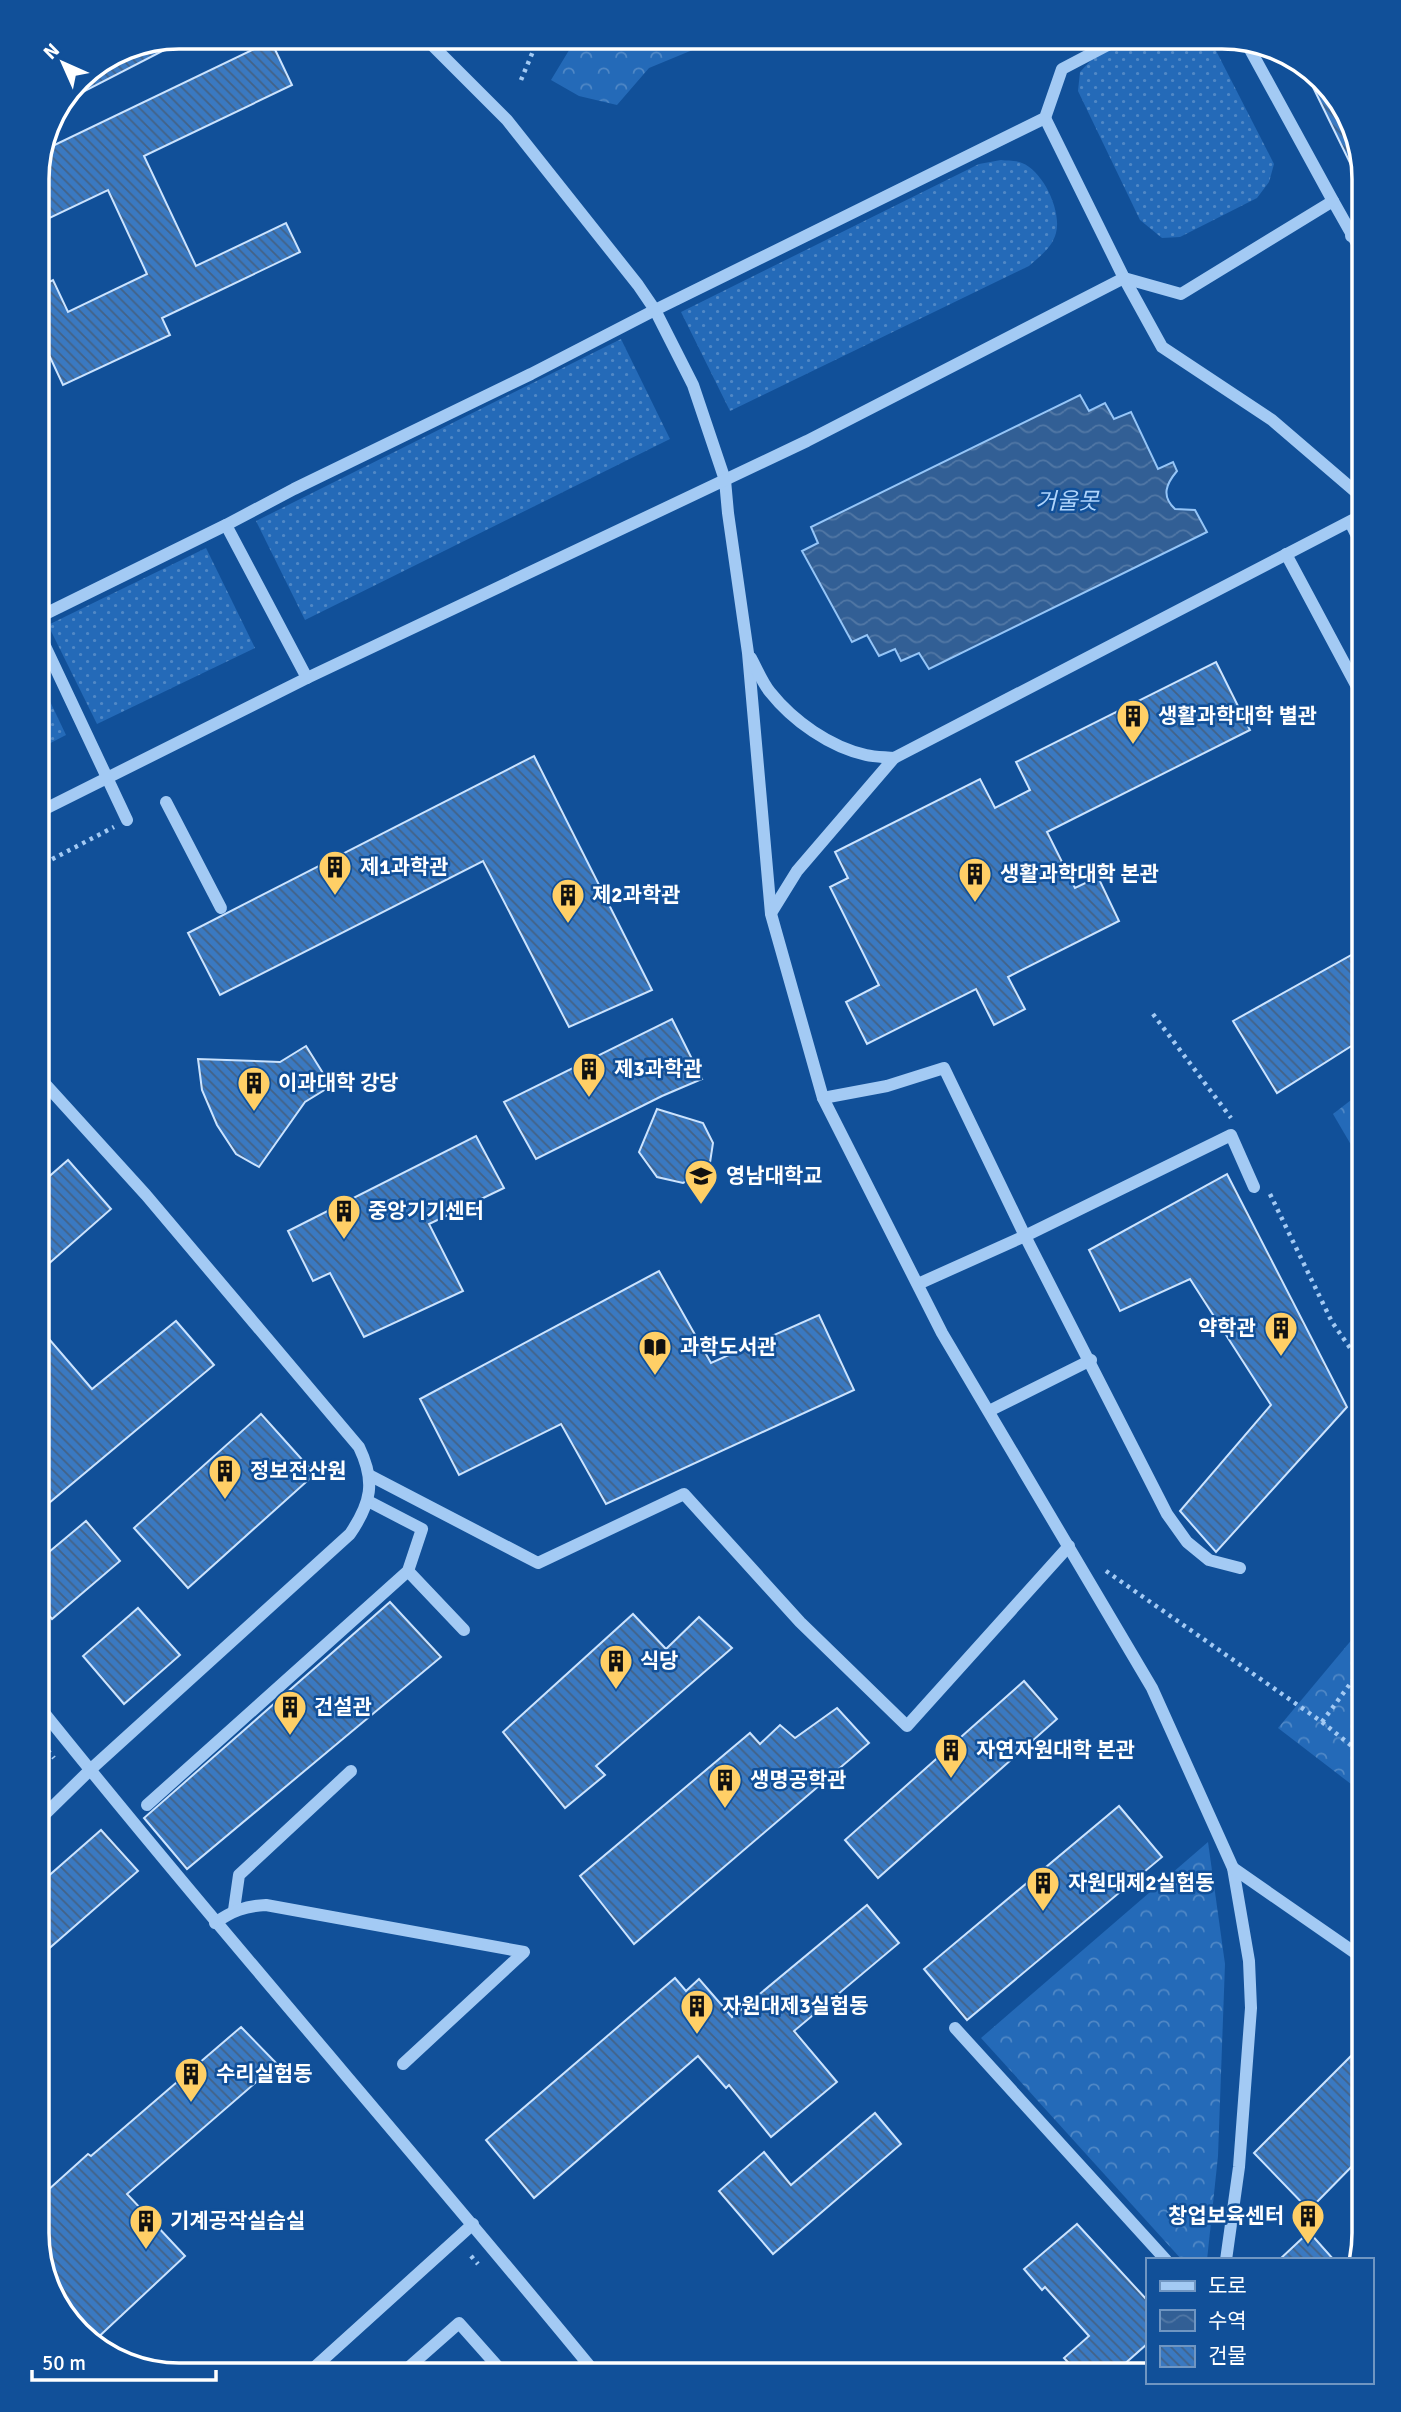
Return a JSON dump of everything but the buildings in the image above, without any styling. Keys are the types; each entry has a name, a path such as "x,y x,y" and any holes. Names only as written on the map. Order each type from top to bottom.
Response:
{"street":[{"path":"436,49 507,120 638,285 694,385 725,480 727,513 748,653 771,914 823,1098 942,1333 1152,1688 1233,1868 1249,1961 1251,2008 1239,2167 1226,2258"},
{"path":"49,612 1045,118 1062,69 1100,49"},
{"path":"1253,53 1351,236"},
{"path":"1045,118 1124,278 1162,347 1272,420 1352,489"},
{"path":"49,807 307,678 725,480 1124,278 1181,294 1333,201"},
{"path":"771,914 797,871 894,758 1286,554 1350,522 1352,526"},
{"path":"226,525 307,678"},
{"path":"1286,554 1352,678"},
{"path":"748,653 768,689 787,711 804,725 866,755 894,758"},
{"path":"49,654 127,820"},
{"path":"166,802 221,908"},
{"path":"823,1098 887,1086 944,1068 1167,1514 1187,1542 1209,1560 1240,1568"},
{"path":"49,1088 146,1195 359,1447 369,1475 368,1501 363,1515 350,1534 49,1810"},
{"path":"918,1284 1026,1236 1231,1135 1254,1187"},
{"path":"989,1411 1091,1360"},
{"path":"369,1475 538,1563 684,1494 800,1622 907,1726 1069,1546"},
{"path":"147,1805 408,1571 422,1529 368,1501"},
{"path":"408,1571 464,1630"},
{"path":"49,1719 215,1923 473,2224 587,2363"},
{"path":"234,1910 239,1875 351,1772"},
{"path":"1233,1868 1352,1951"},
{"path":"215,1923 234,1910 266,1905 524,1952 403,2064"},
{"path":"955,2028 1164,2258"},
{"path":"319,2363 473,2224"},
{"path":"414,2363 459,2323 495,2363"}],"path":[{"path":"521,80 534,49"},
{"path":"49,861 127,820"},
{"path":"1102,1569 1322,1722 1352,1746"},
{"path":"1322,1722 1352,1681"}],"green space":[{"path":"570,49 695,49 649,68 617,105 579,96 551,80"},
{"path":"1111,49 1215,49 1274,164 1269,182 1257,198 1180,237 1162,238 1140,220 1078,91 1080,72 1093,58"},
{"path":"1001,160 1020,162 1030,167 1049,193 1056,214 1056,233 1052,243 1041,255 1029,266 730,411 681,312 979,164"},
{"path":"621,339 670,439 305,620 256,521"},
{"path":"206,548 255,648 97,724 49,625"},
{"path":"49,699 66,735 49,744"},
{"path":"1352,1099 1352,1146 1333,1114"},
{"path":"1352,1639 1352,1785 1278,1728"},
{"path":"1208,1842 1225,1964 1218,2156 1207,2258 1180,2258 981,2038"}],"water":[{"name":"거울못","path":"1080,395 1089,411 1105,403 1114,419 1131,412 1158,469 1173,462 1177,471 1167,490 1171,504 1175,509 1195,510 1207,532 929,669 919,653 901,661 895,649 879,656 867,635 852,642 802,551 818,543 811,527"}],"place":[{"name":"생활과학대학 별관","path":"1133,746"},
{"name":"제1과학관","path":"335,897"},
{"name":"생활과학대학 본관","path":"975,904"},
{"name":"제2과학관","path":"568,925"},
{"name":"제3과학관","path":"589,1099"},
{"name":"이과대학 강당","path":"254,1113"},
{"name":"영남대학교","path":"701,1206"},
{"name":"중앙기기센터","path":"344,1241"},
{"name":"약학관","path":"1281,1358"},
{"name":"과학도서관","path":"655,1377"},
{"name":"정보전산원","path":"225,1501"},
{"name":"식당","path":"616,1691"},
{"name":"건설관","path":"290,1737"},
{"name":"자연자원대학 본관","path":"951,1780"},
{"name":"생명공학관","path":"725,1810"},
{"name":"자원대제2실험동","path":"1043,1913"},
{"name":"자원대제3실험동","path":"697,2036"},
{"name":"수리실험동","path":"191,2104"},
{"name":"창업보육센터","path":"1308,2246"},
{"name":"기계공작실습실","path":"146,2251"}]}
